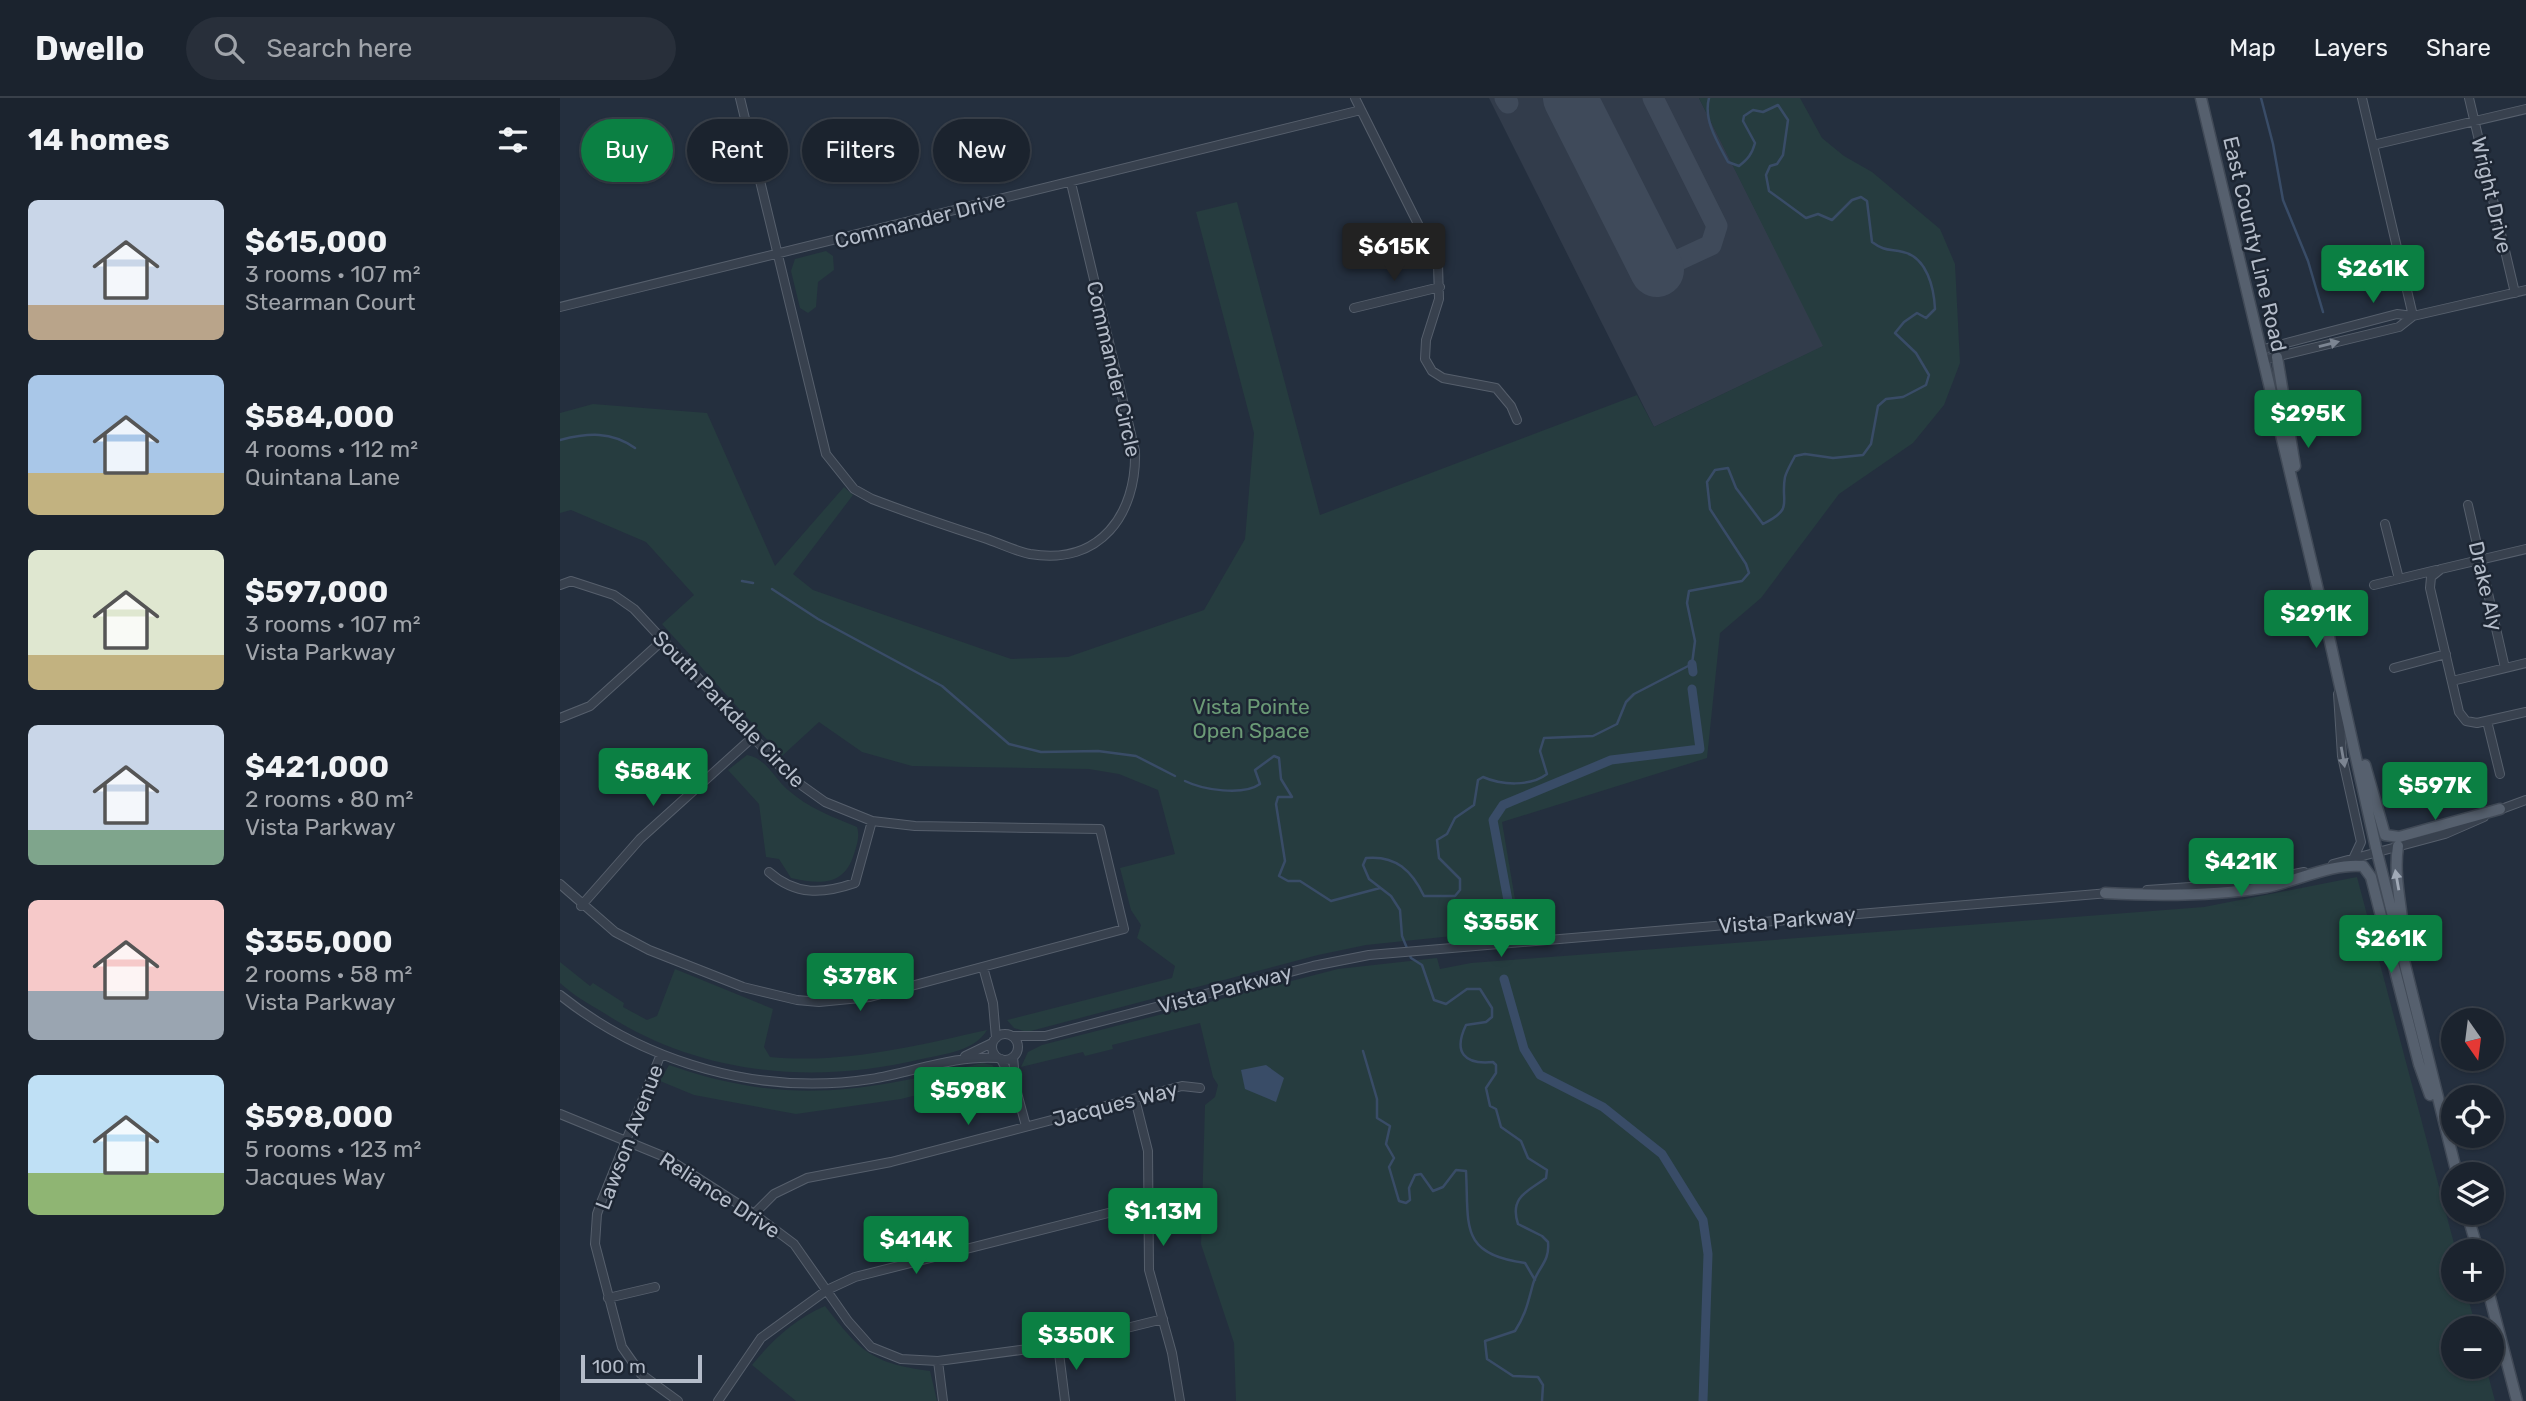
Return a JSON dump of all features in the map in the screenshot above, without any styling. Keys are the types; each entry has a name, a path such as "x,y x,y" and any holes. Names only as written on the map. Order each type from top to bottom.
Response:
{"main road":[{"name":"East County Line Road","path":"2201,98 2336,665 2377,852 2441,1111"},
{"path":"2277,357 2308,548"},
{"path":"2336,665 2385,835 2399,837 2500,809"},
{"path":"2398,846 2395,865 2403,913 2404,962"},
{"path":"2105,893 2166,896 2255,888 2346,867 2362,866 2371,877 2418,1064 2441,1123"},
{"path":"2491,1302 2517,1401"}],"street":[{"name":"Commander Circle","path":"740,98 827,454 848,483 872,499 1030,554 1076,552 1096,542 1114,527 1133,490 1136,469 1135,450 1070,183"},
{"path":"1355,98 1433,254 1440,287 1424,348 1429,367 1448,380 1496,388 1511,406 1517,420"},
{"path":"2362,98 2413,316"},
{"name":"Wright Drive","path":"2469,98 2515,293"},
{"path":"2373,145 2526,108"},
{"name":"Commander Drive","path":"560,307 1361,110"},
{"path":"1354,308 1440,287"},
{"path":"2262,355 2396,314 2413,316 2526,290"},
{"path":"2262,355 2277,357 2399,327 2413,316"},
{"name":"Drake Aly","path":"2468,505 2505,668"},
{"path":"2385,524 2399,579"},
{"path":"2374,585 2526,549"},
{"path":"2441,569 2431,577 2430,588 2459,712 2466,721 2487,721 2526,712"},
{"name":"South Parkdale Circle","path":"560,585 571,581 614,595 634,609 806,791 847,813 872,821 915,826 1100,829 1124,929 983,967"},
{"path":"560,718 590,706 663,640"},
{"path":"2394,668 2446,654"},
{"path":"2452,681 2526,663"},
{"path":"2336,665 2342,756 2361,842 2353,859"},
{"path":"2487,721 2500,774"},
{"path":"581,906 640,839 753,737"},
{"name":"Vista Parkway","path":"999,1059 1045,1036 1313,966 1369,955 2256,882 2455,831 2500,809 2526,800"},
{"path":"769,872 785,886 824,893 855,883 872,821"},
{"path":"560,884 581,906 615,932 649,950 743,987 797,1000 819,1002 870,997 983,967 993,1003 1010,1035 1015,1053 1016,1089 1026,1126"},
{"path":"560,995 617,1033 661,1054 722,1073 806,1083 868,1080 959,1059 999,1059"},
{"path":"993,1003 992,1052 1016,1089"},
{"name":"Vista Parkway","path":"994,1041 1010,1035 1045,1036"},
{"path":"959,1059 994,1041"},
{"name":"Lawson Avenue","path":"661,1054 602,1200 595,1244 622,1347 641,1374 678,1401"},
{"name":"Jacques Way","path":"754,1214 774,1194 807,1178 891,1162 1182,1086 1200,1088"},
{"path":"1135,1099 1148,1151 1149,1270 1172,1353 1180,1401"},
{"name":"Reliance Drive","path":"560,1114 665,1157 754,1214 794,1244 871,1346 901,1359 938,1361 1058,1345 1163,1319"},
{"path":"718,1401 761,1338 827,1290 855,1277 1136,1206 1147,1206"},
{"path":"608,1298 655,1287"},
{"path":"1058,1345 1065,1401"},
{"path":"938,1361 943,1401"}],"shaded area":[{"path":"1489,98 1699,98 1824,346 1654,427"}],"green space":[{"name":"Vista Pointe Open Space","path":"1699,98 1800,98 1822,138 1844,156 1872,172 1940,229 1955,264 1960,363 1944,405 1913,443 1839,494 1761,598 1720,633 1707,758 1502,822 1520,929 1366,945 1318,955 1027,1032 1014,1028 1007,1020 1172,978 1175,966 1137,938 1141,925 1131,910 1120,868 1175,854 1158,790 1119,774 1089,769 912,766 862,752 819,722 782,756 662,624 694,595 646,542 571,510 560,513 560,413 593,404 707,413 775,566 844,487 853,495 793,574 813,590 1011,659 1068,657 1204,610 1245,539 1254,433 1196,212 1237,202 1320,515 1637,395 1654,427 1823,346"},
{"path":"826,251 833,256 834,270 818,282 816,307 808,313 800,308 791,271 795,259"},
{"path":"747,755 765,764 788,790 804,802 857,827 856,847 844,873 837,878 821,882 791,878 779,859 766,857 759,804 728,770"},
{"path":"2357,877 2441,1194 2441,1225 2449,1225 2453,1239 2441,1239 2441,1302 2469,1302 2473,1316 2441,1316 2441,1379 2489,1379 2495,1401 1236,1401 1234,1343 1201,1244 1205,1105 1215,1097 1218,1085 1213,1077 1200,1023 1112,1045 1113,1049 1085,1056 1083,1052 1021,1067 1028,1052 1042,1045 1338,969 1437,958 1440,969 1471,963 2204,907"},
{"path":"560,962 590,986 593,983 624,1003 623,1007 647,1020 657,1016 675,969 773,1009 764,1047 770,1057 798,1059 853,1056 987,1030 975,1043 958,1051 881,1067 840,1072 758,1069 718,1062 678,1050 640,1034 587,1003 560,983"},
{"path":"982,1063 992,1065 1001,1074 901,1099 796,1114 694,1095 660,1081 669,1065 752,1086 827,1090 901,1081"},
{"path":"825,1306 858,1345 869,1353 894,1364 930,1371 937,1401 796,1401 752,1365 785,1331"}],"water":[{"path":"1266,1065 1284,1078 1276,1102 1245,1089 1241,1070"}],"waterway":[{"path":"1542,1401 1543,1385 1538,1377 1513,1376 1487,1359 1485,1341 1515,1331 1535,1278 1545,1260 1548,1242 1518,1224 1516,1207 1527,1191 1546,1178 1547,1170 1528,1158 1521,1141 1501,1127 1496,1109 1490,1106 1486,1088 1496,1073 1496,1065 1493,1062 1468,1059 1461,1049 1466,1025 1486,1022 1492,1017 1492,1008 1480,989 1467,989 1446,1004 1434,1000 1422,965 1411,958 1402,936 1400,910 1391,896 1369,879 1363,865 1366,858 1386,859 1402,866 1424,896 1455,896 1460,890 1460,879 1439,858 1437,840 1447,834 1455,818 1474,805 1478,780 1483,777 1498,782 1524,783 1540,778 1547,774 1540,751 1544,738 1593,736 1617,724 1626,702 1634,694 1692,664 1695,641 1687,603 1689,591 1742,581 1749,573 1746,564 1710,509 1707,482 1715,470 1728,468 1736,488 1763,524 1783,509 1785,477 1795,456 1805,454 1833,458 1863,455 1871,444 1878,406 1886,399 1903,397 1926,385 1929,375 1916,353 1895,333 1917,313 1926,318 1935,309 1928,274 1918,260 1911,255 1883,248 1872,242 1867,201 1861,197 1852,200 1832,220 1818,214 1806,218 1769,191 1766,175 1770,166 1777,164 1783,155 1788,120 1778,105 1763,112 1753,110 1744,116 1743,121 1755,143 1754,147 1739,166 1728,162 1710,123 1709,98"},
{"path":"2261,98 2283,200 2308,261 2323,312"},
{"path":"560,440 599,435 626,442 635,448"},
{"path":"742,581 753,583"},
{"path":"772,589 818,619 942,686 1009,744 1041,752 1098,751 1136,756 1175,776"},
{"path":"1692,664 1693,672"},
{"path":"1509,906 1493,820 1503,805 1611,760 1700,749 1692,689"},
{"path":"1185,781 1223,790 1253,788 1260,784 1255,770 1274,756 1279,758 1281,779 1292,797 1278,797 1276,804 1285,861 1279,876 1288,881 1300,881 1331,901 1380,888"},
{"path":"1504,979 1524,1049 1540,1075 1603,1107 1662,1154 1703,1220 1708,1254 1703,1401"},
{"path":"1363,1051 1377,1099 1377,1118 1390,1126 1386,1144 1394,1158 1389,1167 1399,1201 1406,1203 1410,1200 1409,1188 1415,1175 1421,1174 1433,1191 1443,1187 1456,1170 1466,1171 1469,1222 1478,1244 1488,1253 1525,1263 1535,1280"}],"taxiway":[{"path":"1505,98 1508,103"},
{"path":"1653,98 1717,226 1711,245 1657,270"}],"runway":[{"path":"1570,98 1657,270"}]}
